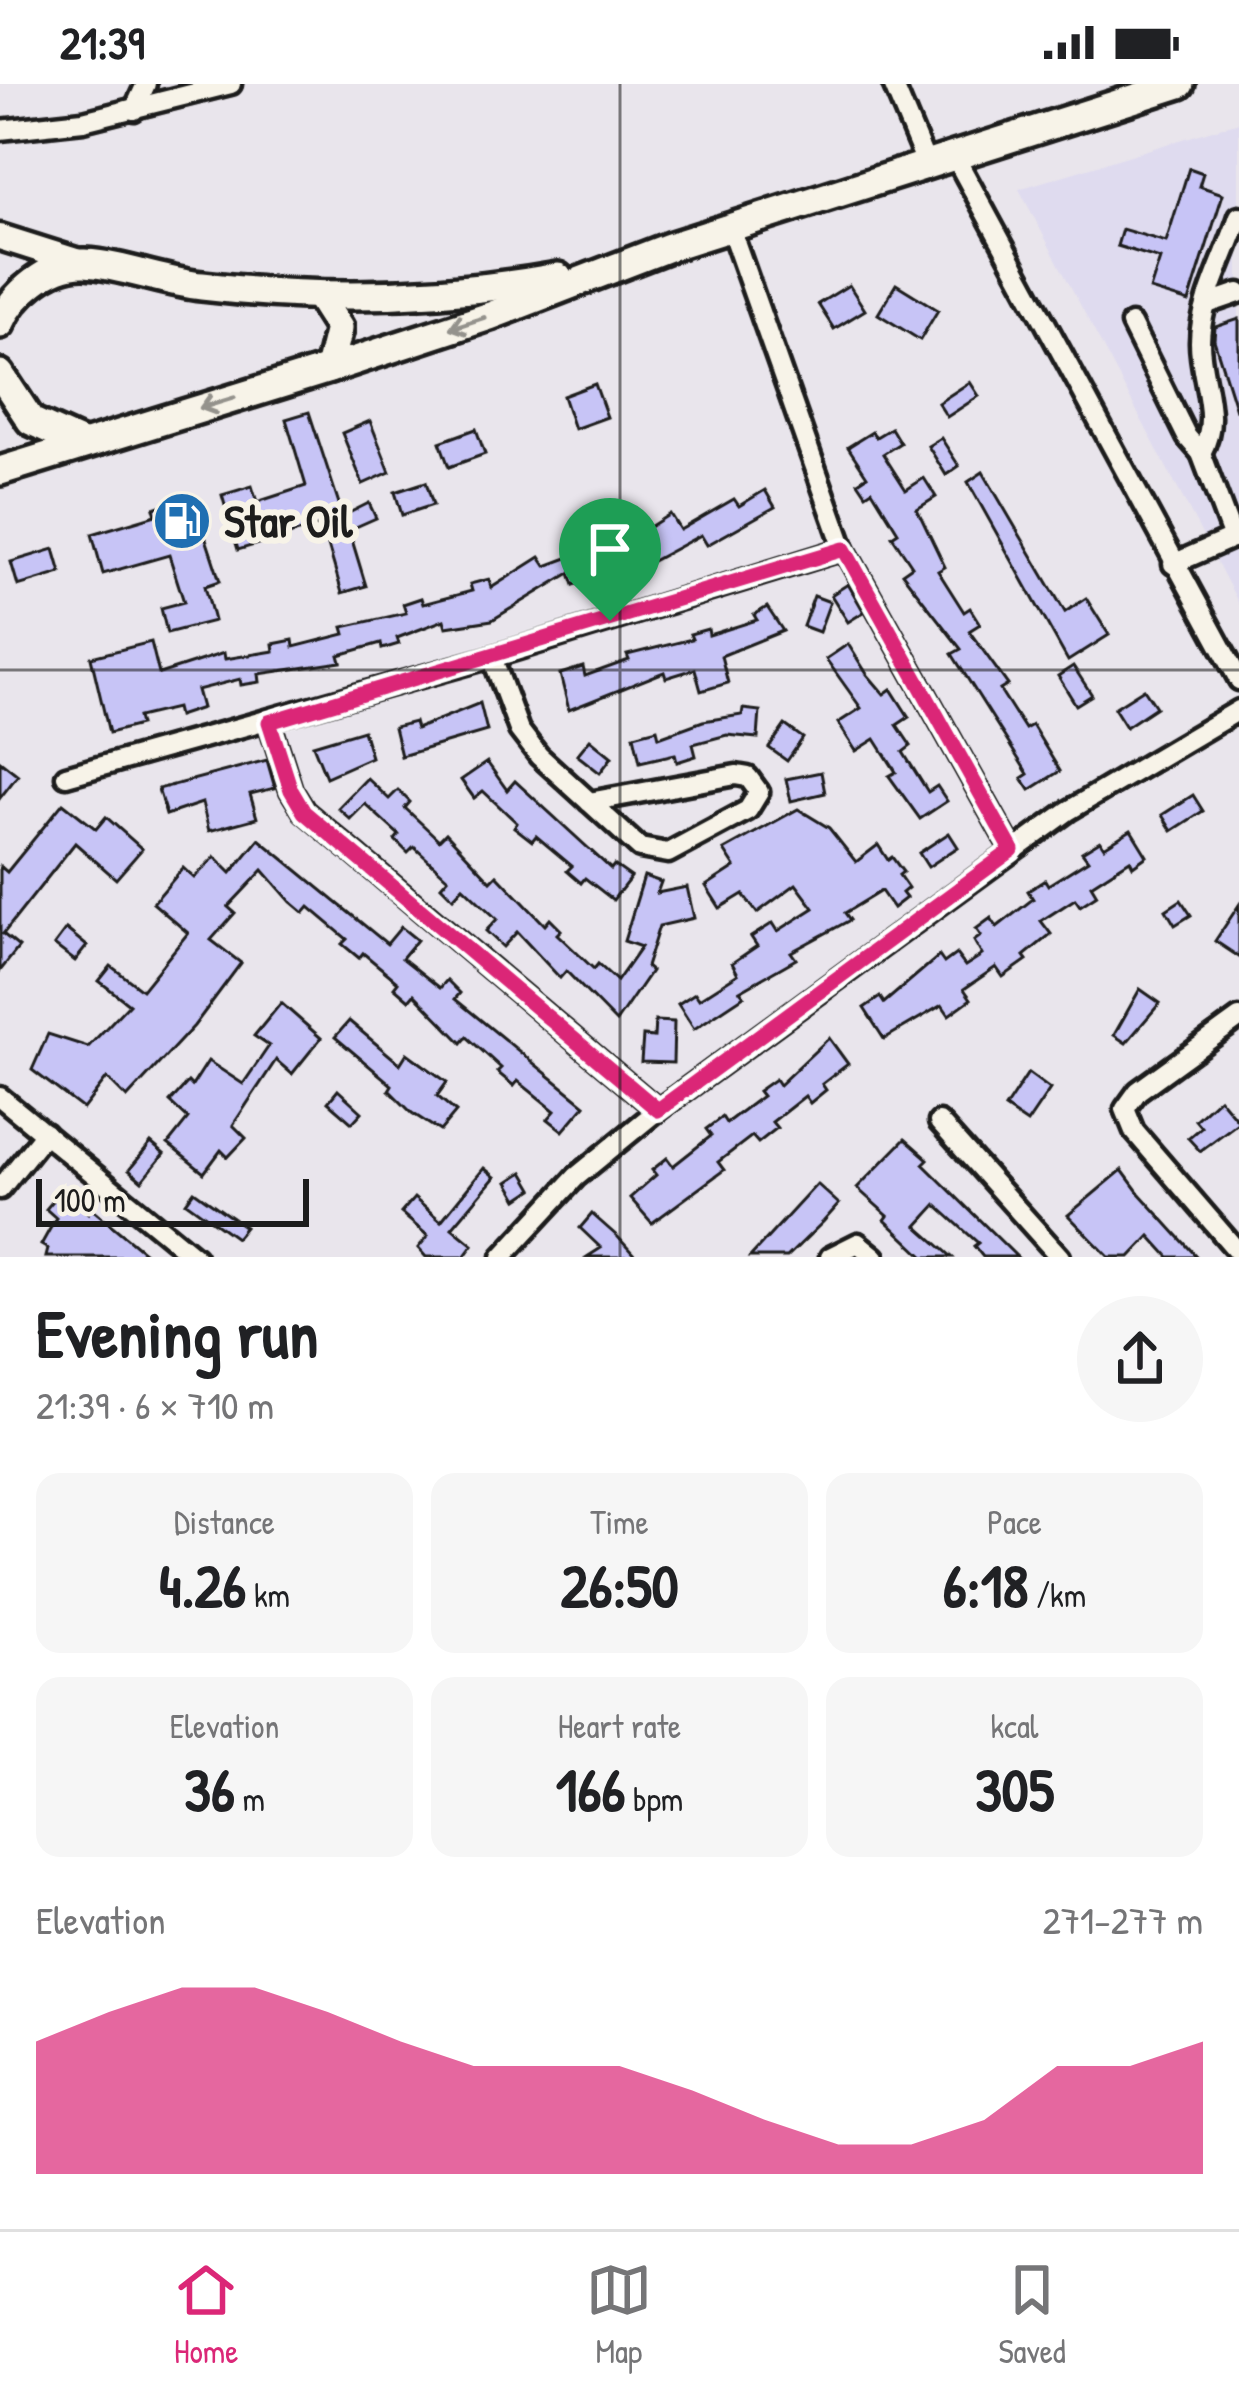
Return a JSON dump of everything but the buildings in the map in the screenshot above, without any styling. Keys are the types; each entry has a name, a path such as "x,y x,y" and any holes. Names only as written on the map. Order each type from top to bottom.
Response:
{"highway":[{"path":"0,471 329,369 730,227 1180,84"},
{"path":"0,324 25,288 82,263 196,286 318,295 469,291 616,267"},
{"path":"318,295 339,328 329,369"},
{"path":"0,374 31,421 82,443"}],"main road":[{"path":"0,237 82,263"}],"street":[{"path":"134,110 146,84"},
{"path":"0,130 134,110 231,84"},
{"path":"892,84 926,163"},
{"path":"953,153 1239,680"},
{"path":"1201,453 1210,429 1200,348 1210,303 1234,248 1239,216"},
{"path":"730,227 844,549 1012,850"},
{"path":"1210,303 1239,293"},
{"path":"1131,325 1187,437 1201,453 1236,537 1173,564"},
{"path":"66,776 492,657 844,549"},
{"path":"492,657 518,730 589,802 653,854 668,853 748,810 759,792 748,777 736,776 589,802"},
{"path":"502,1257 575,1177 658,1110 1012,850 1239,710"},
{"path":"269,722 291,790 304,812 658,1110"},
{"path":"1239,1018 1138,1091 1125,1109 1134,1131 1239,1253"},
{"path":"0,1096 195,1257"},
{"path":"939,1122 1060,1257"},
{"path":"0,1190 45,1133"},
{"path":"830,1257 858,1243 875,1257"}],"shaded area":[{"path":"1239,122 1239,604 1019,189"}],"place":[{"name":"Star Oil","path":"182,521"}],"route":[{"path":"844,549 1012,850 658,1110 304,812 291,790 269,722 610,621 844,549"}]}
